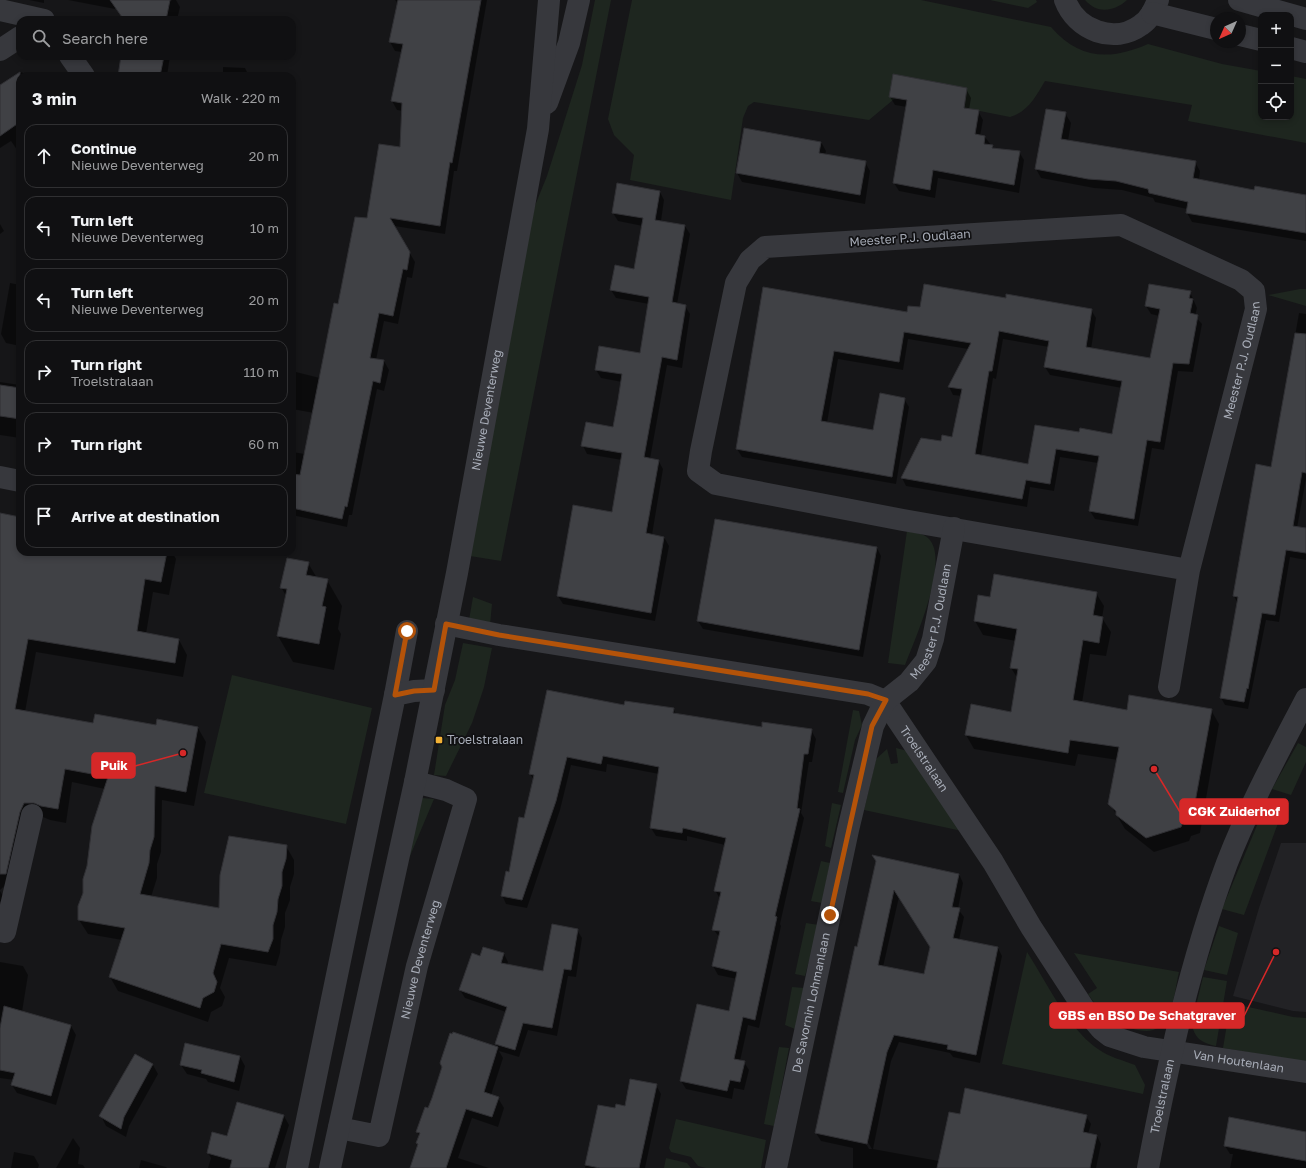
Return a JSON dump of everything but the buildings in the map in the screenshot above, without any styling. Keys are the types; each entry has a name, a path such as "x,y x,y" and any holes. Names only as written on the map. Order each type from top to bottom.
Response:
{"street":[{"name":"Nieuwe Deventerweg","path":"330,1168 434,690 538,129 548,0"},
{"name":"Nieuwe Deventerweg","path":"538,129 569,44 579,0"},
{"path":"1065,0 1068,8 1078,22 1092,31 1109,34 1125,33 1141,25 1155,7 1210,27"},
{"path":"1239,0 1306,19"},
{"path":"0,10 26,16"},
{"path":"1246,36 1258,39"},
{"path":"0,50 16,40"},
{"path":"1294,49 1306,52"},
{"path":"73,60 81,72"},
{"name":"Meester P.J. Oudlaan","path":"1169,687 1189,570 1256,309 1254,291 1241,280 1121,225 766,247 750,260 736,283 701,451 698,471 716,484 1189,570"},
{"path":"0,477 16,480"},
{"name":"Meester P.J. Oudlaan","path":"886,700 910,682 926,661 933,639 954,528"},
{"path":"446,624 514,637 868,694 886,700"},
{"path":"297,1168 407,631"},
{"path":"395,695 414,691 434,690"},
{"path":"1171,1052 1204,931 1228,862 1264,779 1306,699"},
{"name":"Troelstralaan","path":"886,700 993,862 1031,927 1093,1022 1110,1036 1124,1041 1171,1052 1148,1168"},
{"name":"De Savornin Lohmanlaan","path":"776,1168 849,822 872,726 886,700"},
{"name":"Nieuwe Deventerweg","path":"338,1128 379,1136 416,966 466,799 446,790 415,782"},
{"path":"0,931 5,932 32,815"},
{"path":"364,845 398,852"},
{"name":"Van Houtenlaan","path":"1171,1052 1306,1072"},
{"path":"320,1055 354,1060"}],"shaded area":[{"path":"595,0 611,0 501,561 470,556 534,208 547,176 582,65"},
{"path":"632,0 921,0 1051,27 1072,46 1095,54 1108,55 1120,53 1148,44 1222,64 1258,70 1258,120 1294,120 1294,77 1306,79 1306,143 1188,121 1192,105 1045,81 1031,103 1016,115 1010,117 899,95 869,120 754,102 748,106 743,118 731,200 630,180 634,155 614,135 608,119"},
{"path":"990,0 1036,0 1037,2 1028,8"},
{"path":"1085,0 1127,0 1117,7 1106,10 1095,8"},
{"path":"1306,289 1306,306 1268,295"},
{"path":"907,531 922,534 929,539 934,550 936,564 929,600 923,620 905,665 888,663"},
{"path":"473,597 492,604 490,625 469,620"},
{"path":"463,643 492,648 484,687 472,723 446,776 434,775 445,705 455,680"},
{"path":"232,675 372,708 346,824 204,793"},
{"path":"853,710 859,711 862,725 855,740 843,793 838,792"},
{"path":"1298,743 1306,747 1306,762 1291,795 1272,789"},
{"path":"896,748 908,751 962,831 864,810 876,759 887,749 891,764 898,763"},
{"path":"422,798 434,799 410,856 408,857"},
{"path":"1268,799 1284,807 1244,915 1222,909"},
{"path":"832,803 841,805 831,848 825,846"},
{"path":"1281,843 1306,843 1306,1012 1293,1011 1233,996 1259,908"},
{"path":"821,861 830,863 822,903 811,901"},
{"path":"806,923 819,925 805,976 795,974"},
{"path":"1219,926 1238,933 1227,975 1204,970"},
{"path":"1027,952 1068,1018 1087,1041 1107,1054 1135,1065 1145,1085 1143,1094 1002,1064"},
{"path":"1074,953 1179,972 1171,1009 1162,1025 1155,1029 1146,1031 1125,1027 1129,1009 1121,1006 1117,1024 1102,1014 1088,994 1097,988"},
{"path":"1203,977 1227,981 1216,1046 1199,1039 1193,1028 1192,1022"},
{"path":"792,987 804,988 795,1029 785,1025"},
{"path":"1235,1004 1293,1017 1306,1018 1306,1062 1223,1048 1230,1006"},
{"path":"779,1047 789,1048 774,1126 764,1124"},
{"path":"676,1119 766,1140 761,1168 706,1168 698,1166 691,1157 671,1152 669,1148"},
{"path":"666,1158 687,1163 691,1168 664,1168"}],"place":[{"name":"Troelstralaan","path":"439,740"},
{"name":"Puik","path":"183,753"},
{"name":"CGK Zuiderhof","path":"1154,769"},
{"name":"GBS en BSO De Schatgraver","path":"1276,952"}],"route":[{"path":"407,631 397,677 395,695 414,691 434,690 446,624 499,635 868,694 886,700 872,726 830,915"}]}
